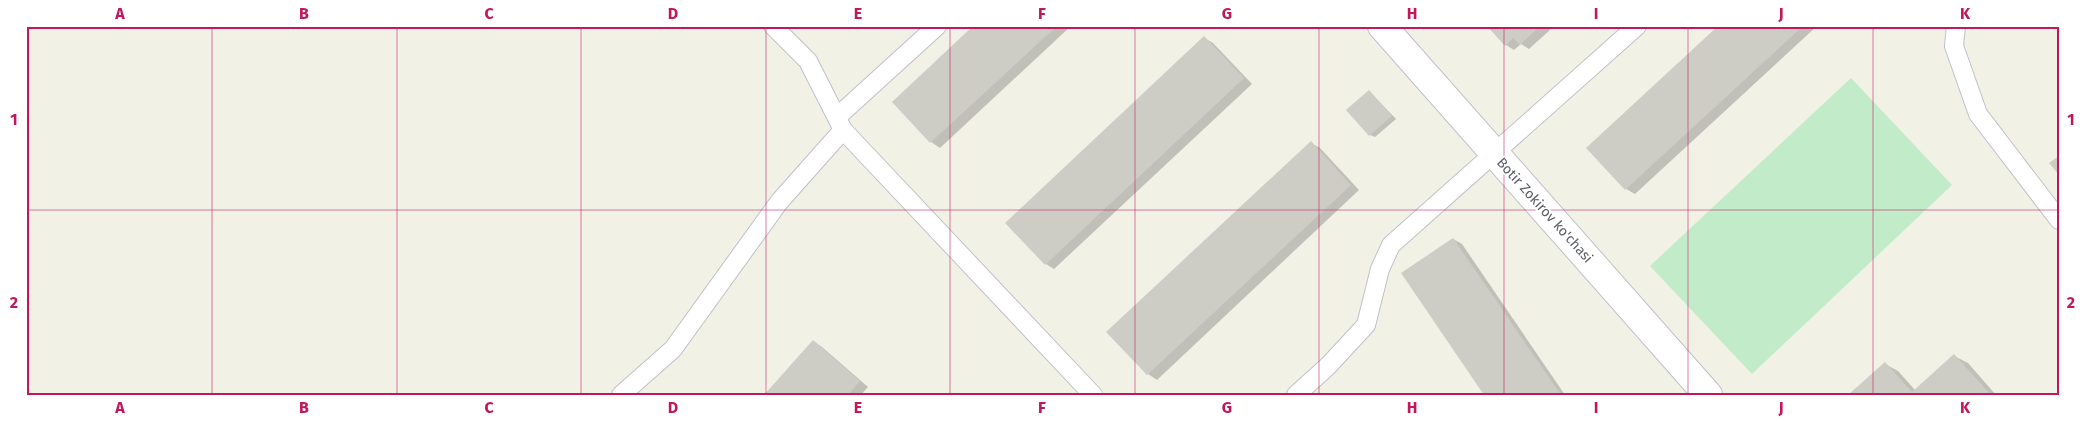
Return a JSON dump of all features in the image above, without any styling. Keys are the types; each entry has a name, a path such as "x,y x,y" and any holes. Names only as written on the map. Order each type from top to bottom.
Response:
{"street":[{"name":"Botir Zokirov ko'chasi","path":"1382,26 1708,395"}],"lane":[{"path":"773,26 808,61 840,124 1093,395"},
{"path":"621,395 673,349 780,202 840,124 937,26"},
{"path":"1296,395 1328,366 1366,325 1380,269 1391,245 1637,26"},
{"path":"1956,26 1954,46 1978,114 2059,220"}],"green space":[{"path":"1851,78 1952,185 1752,374 1650,266"}],"building":[{"path":"973,26 1057,26 930,143 892,102"},
{"path":"1487,26 1540,26 1520,45 1513,38 1505,46"},
{"path":"1718,26 1803,26 1625,190 1586,148"},
{"path":"1204,36 1244,78 1045,265 1005,223"},
{"path":"1369,90 1392,116 1369,136 1346,110"},
{"path":"1311,141 1351,185 1147,375 1106,332"},
{"path":"2059,156 2059,175 2049,163"},
{"path":"1453,238 1561,395 1484,395 1401,273"},
{"path":"813,340 860,381 848,395 764,395"},
{"path":"1954,354 1991,395 1848,395 1885,362 1912,392"}]}
